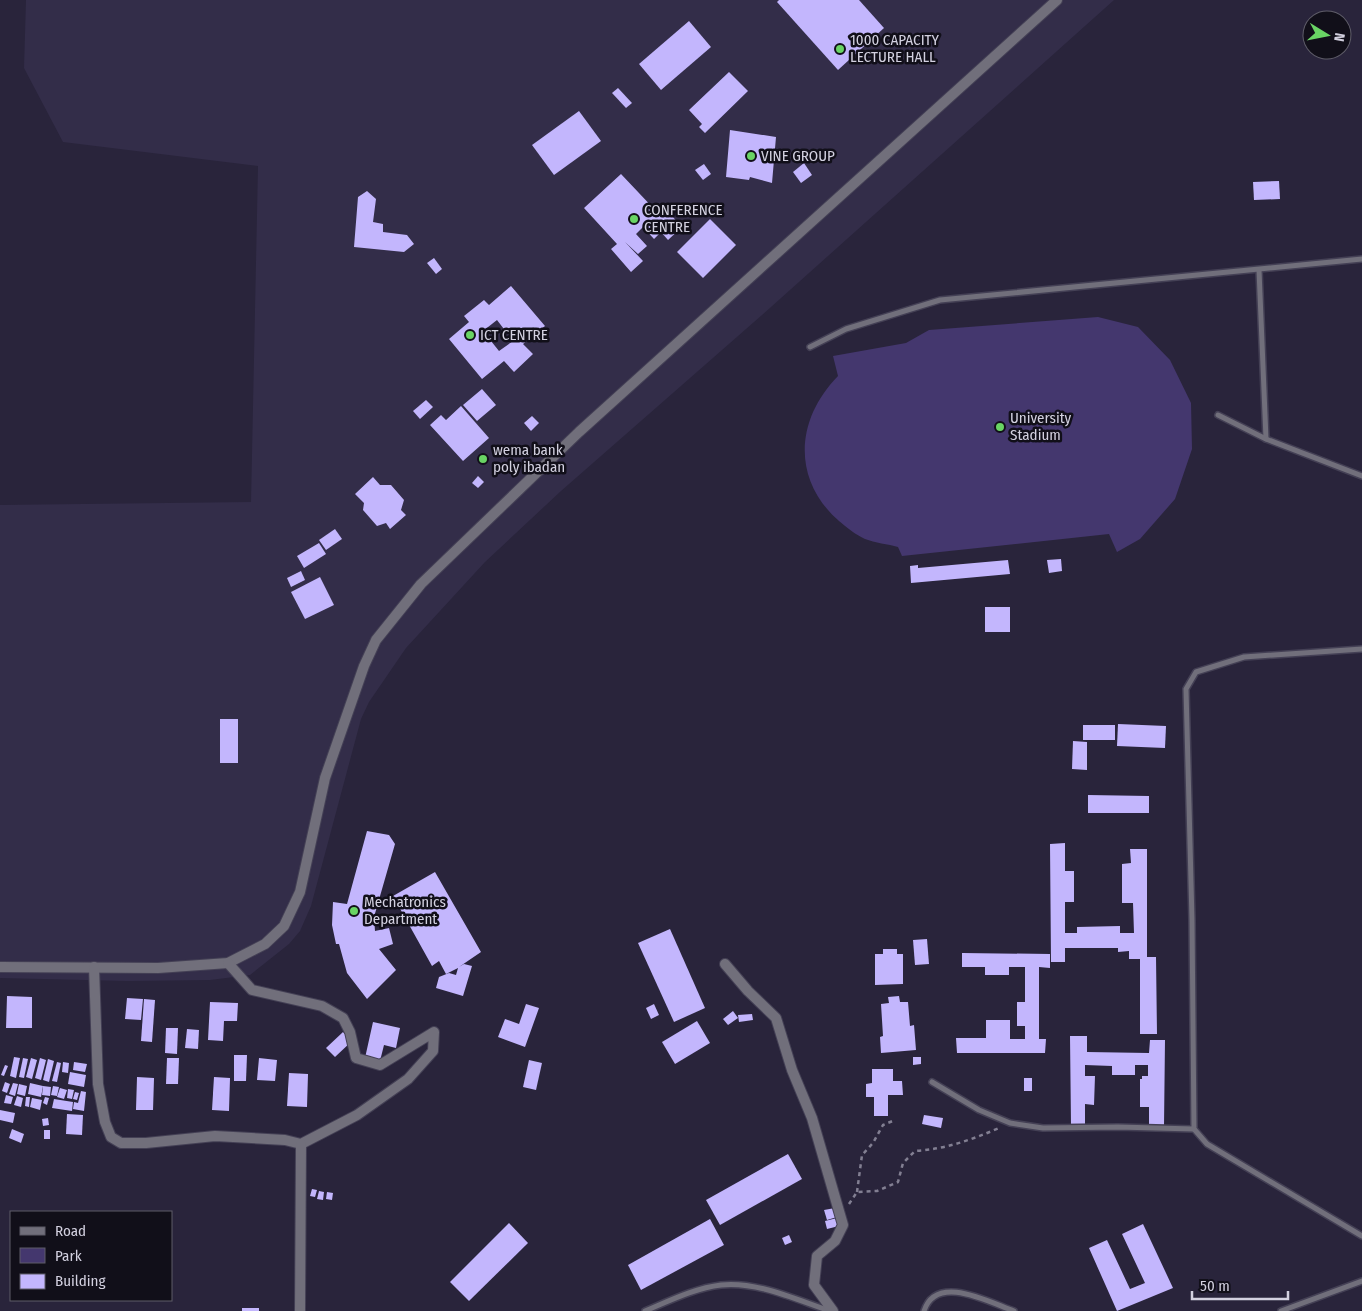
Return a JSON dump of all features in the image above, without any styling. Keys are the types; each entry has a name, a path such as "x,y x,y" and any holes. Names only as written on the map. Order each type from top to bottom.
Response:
{"street":[{"path":"0,967 167,968 228,962 264,944 284,926 300,892 325,778 364,666 376,640 421,584 579,432 1057,0"},
{"path":"94,967 98,1084 105,1122 111,1137 121,1142 146,1143 215,1136 285,1140 301,1144 357,1115 408,1079 433,1051 434,1032 380,1065 356,1058 350,1032 342,1018 322,1006 252,990 228,962"},
{"path":"725,964 776,1018 792,1070 812,1118 843,1225 835,1241 817,1256 814,1285 833,1311"},
{"path":"300,1311 301,1144"}],"lane":[{"path":"810,347 846,329 940,300 1362,259"},
{"path":"1259,270 1266,439"},
{"path":"1218,415 1266,439 1362,476"},
{"path":"1362,649 1244,657 1196,672 1186,689 1194,1129 1208,1144 1362,1236"},
{"path":"932,1082 979,1110 1010,1123 1043,1128 1194,1129"},
{"path":"1281,1311 1362,1281"},
{"path":"645,1311 701,1289 723,1284 747,1286 830,1311"},
{"path":"924,1311 927,1302 940,1292 957,1291 1014,1311"}],"path":[{"path":"848,1206 857,1192 862,1155 873,1143 883,1125 895,1120"},
{"path":"857,1192 877,1191 898,1182 903,1163 915,1151 948,1147 970,1141 1010,1123"}],"shaded area":[{"path":"26,0 1114,0 771,307 561,491 485,562 406,648 369,702 361,719 311,906 300,931 289,944 250,975 210,980 128,981 0,978 0,505 251,502 258,166 63,142 24,68"}],"green space":[{"name":"University Stadium","path":"1098,317 1138,327 1170,360 1191,403 1192,449 1175,499 1140,539 1117,552 1109,534 902,556 898,547 869,540 855,533 839,521 824,505 813,487 807,469 805,450 807,430 813,411 824,393 838,376 833,356 906,343 929,330"}],"building":[{"name":"1000 CAPACITY LECTURE HALL","path":"779,0 859,0 884,28 838,70 777,2"},
{"path":"689,21 711,47 661,90 639,64"},
{"path":"729,72 748,91 705,133 699,127 702,124 689,110"},
{"path":"618,88 632,103 626,108 612,93"},
{"path":"579,111 601,141 554,175 532,145"},
{"name":"VINE GROUP","path":"730,130 776,137 772,183 750,177 749,180 726,177"},
{"path":"804,163 812,175 801,183 793,172"},
{"path":"704,164 711,174 703,180 695,170"},
{"name":"CONFERENCE CENTRE","path":"621,174 656,211 662,205 682,227 668,240 661,232 654,239 643,227 636,234 647,246 638,254 625,242 643,261 631,272 611,249 617,244 584,208"},
{"path":"1279,181 1280,199 1254,200 1253,182"},
{"path":"367,191 376,199 373,222 383,224 383,232 407,235 414,244 404,252 354,247 358,197"},
{"path":"710,219 736,245 703,278 677,252"},
{"path":"434,258 442,269 436,274 427,263"},
{"name":"ICT CENTRE","path":"511,286 545,326 523,344 533,354 514,372 504,361 482,379 449,339 469,322 464,316 484,300 489,305","holes":["497,320 513,341 499,351 483,331"]},
{"path":"482,389 496,405 477,421 463,405"},
{"path":"426,400 433,407 420,419 413,411"},
{"path":"461,406 489,438 463,461 430,425 441,415 446,420"},
{"path":"532,416 539,423 531,431 524,423"},
{"path":"478,476 484,482 478,488 472,483"},
{"path":"373,477 380,485 391,485 404,500 401,510 406,515 390,529 386,523 377,526 363,510 364,503 355,494"},
{"path":"335,529 342,539 326,550 319,540"},
{"path":"319,543 326,554 304,568 297,556"},
{"path":"1061,559 1062,571 1049,573 1047,560"},
{"path":"1008,560 1010,574 911,583 910,566 918,565 918,568"},
{"path":"301,571 305,580 291,587 287,578"},
{"path":"320,577 334,605 305,619 291,592"},
{"path":"985,607 1010,607 1010,632 985,632"},
{"path":"220,719 238,719 238,763 220,763"},
{"path":"1118,724 1166,726 1165,748 1117,746"},
{"path":"1083,725 1115,725 1115,740 1083,740"},
{"path":"1073,741 1087,742 1087,770 1072,769"},
{"path":"1088,795 1149,796 1149,813 1088,813"},
{"name":"Mechatronics Department","path":"367,831 389,835 395,844 374,917 375,931 389,928 393,944 379,949 396,970 367,999 347,973 339,944 336,944 332,925 333,902 347,904"},
{"path":"1065,843 1065,871 1074,871 1074,902 1065,902 1065,933 1077,933 1077,927 1120,926 1120,933 1134,933 1133,903 1122,903 1122,864 1131,863 1130,849 1147,849 1147,957 1156,957 1157,1034 1140,1034 1140,959 1129,959 1129,951 1118,952 1118,948 1065,948 1065,962 1051,962 1050,844"},
{"path":"435,872 481,952 459,967 464,964 472,966 463,996 436,988 439,977 449,973 456,975 458,968 446,974 439,961 432,966 393,896"},
{"path":"670,929 705,1008 674,1022 638,943"},
{"path":"927,939 929,964 915,965 913,940"},
{"path":"883,949 897,949 897,954 903,954 903,984 875,985 875,954 883,954"},
{"path":"962,953 1050,954 1050,968 1039,967 1039,1039 1046,1039 1045,1053 957,1053 956,1038 986,1038 986,1020 1010,1020 1010,1039 1025,1039 1025,1026 1017,1026 1017,1002 1025,1002 1025,967 1009,967 1009,975 985,975 985,967 962,967"},
{"path":"7,996 32,997 32,1028 6,1028"},
{"path":"899,996 900,1002 908,1002 910,1026 914,1025 916,1050 881,1053 880,1037 883,1036 881,1004 889,1003 888,997"},
{"path":"127,998 143,999 141,1020 125,1019"},
{"path":"144,999 155,1000 152,1042 141,1041"},
{"path":"210,1002 238,1003 237,1021 224,1021 223,1041 208,1040"},
{"path":"526,1004 539,1008 525,1047 498,1037 505,1019 519,1024"},
{"path":"654,1004 659,1015 651,1019 646,1008"},
{"path":"733,1011 738,1018 728,1025 723,1019"},
{"path":"752,1014 753,1020 739,1022 738,1015"},
{"path":"697,1021 710,1043 675,1064 662,1042"},
{"path":"373,1022 400,1028 396,1048 384,1045 380,1061 365,1058"},
{"path":"166,1028 178,1028 177,1054 165,1053"},
{"path":"187,1029 199,1030 198,1049 185,1048"},
{"path":"343,1032 352,1041 335,1057 326,1048"},
{"path":"1070,1036 1087,1036 1087,1052 1149,1053 1150,1040 1165,1040 1164,1126 1149,1126 1149,1107 1140,1107 1140,1079 1142,1079 1142,1076 1148,1076 1148,1065 1135,1065 1135,1075 1112,1075 1112,1066 1085,1065 1085,1076 1095,1076 1094,1105 1085,1104 1085,1126 1071,1126"},
{"path":"234,1055 247,1055 246,1081 234,1081"},
{"path":"14,1057 20,1058 16,1078 10,1076"},
{"path":"913,1057 921,1057 921,1064 913,1065"},
{"path":"23,1058 28,1059 24,1078 19,1077"},
{"path":"31,1058 37,1060 32,1079 26,1077"},
{"path":"40,1058 46,1060 41,1080 35,1078"},
{"path":"167,1058 179,1058 178,1084 166,1084"},
{"path":"259,1058 277,1060 275,1081 257,1080"},
{"path":"48,1059 54,1061 49,1082 43,1080"},
{"path":"529,1060 542,1063 536,1090 523,1087"},
{"path":"57,1062 61,1063 57,1082 52,1081"},
{"path":"63,1062 69,1063 68,1073 62,1072"},
{"path":"74,1062 87,1064 85,1072 73,1070"},
{"path":"5,1065 8,1066 4,1076 1,1075"},
{"path":"872,1069 893,1069 893,1081 902,1081 903,1095 888,1095 888,1116 874,1116 874,1097 866,1097 866,1084 872,1083"},
{"path":"70,1072 86,1075 84,1087 68,1084"},
{"path":"289,1073 308,1074 307,1107 287,1106"},
{"path":"137,1077 154,1078 153,1110 136,1110"},
{"path":"214,1077 230,1078 229,1111 212,1110"},
{"path":"1024,1078 1032,1078 1032,1091 1024,1091"},
{"path":"5,1082 10,1084 7,1093 2,1091"},
{"path":"13,1083 18,1084 15,1096 9,1094"},
{"path":"30,1083 43,1086 41,1097 28,1094"},
{"path":"19,1084 27,1086 25,1096 17,1094"},
{"path":"43,1086 51,1087 50,1096 42,1095"},
{"path":"53,1086 59,1087 57,1096 51,1095"},
{"path":"60,1088 67,1090 64,1099 57,1097"},
{"path":"68,1089 74,1090 72,1099 67,1098"},
{"path":"81,1091 86,1092 84,1111 73,1109 74,1102 78,1103"},
{"path":"75,1092 79,1093 77,1100 73,1099"},
{"path":"6,1095 13,1097 11,1104 4,1103"},
{"path":"17,1096 23,1098 21,1107 14,1105"},
{"path":"26,1097 30,1097 29,1107 25,1106"},
{"path":"45,1097 49,1098 47,1105 43,1103"},
{"path":"32,1098 42,1100 40,1110 30,1107"},
{"path":"54,1099 73,1102 72,1111 52,1108"},
{"path":"0,1110 15,1113 13,1123 0,1120"},
{"path":"67,1114 83,1115 82,1135 66,1134"},
{"path":"924,1115 943,1118 941,1128 922,1124"},
{"path":"48,1118 49,1125 43,1126 42,1119"},
{"path":"12,1129 24,1134 21,1143 9,1138"},
{"path":"44,1130 50,1130 50,1139 44,1139"},
{"path":"788,1154 802,1179 720,1225 706,1200"},
{"path":"312,1189 317,1190 315,1197 310,1196"},
{"path":"319,1191 324,1192 323,1200 317,1199"},
{"path":"327,1192 333,1193 332,1200 326,1199"},
{"path":"835,1208 837,1217 827,1220 824,1210"},
{"path":"837,1218 839,1226 827,1229 825,1221"},
{"path":"710,1219 724,1245 641,1290 628,1265"},
{"path":"509,1223 528,1243 469,1301 450,1282"},
{"path":"1143,1224 1173,1288 1117,1311 1089,1248 1107,1240 1130,1289 1145,1283 1122,1234"},
{"path":"789,1235 792,1242 785,1245 782,1238"},
{"path":"242,1308 259,1308 259,1311 242,1311"}],"place":[{"name":"1000 CAPACITY LECTURE HALL","path":"840,49"},
{"name":"VINE GROUP","path":"751,156"},
{"name":"CONFERENCE CENTRE","path":"634,219"},
{"name":"ICT CENTRE","path":"470,335"},
{"name":"University Stadium","path":"1000,427"},
{"name":"wema bank poly ibadan","path":"483,459"},
{"name":"Mechatronics Department","path":"354,911"}]}
